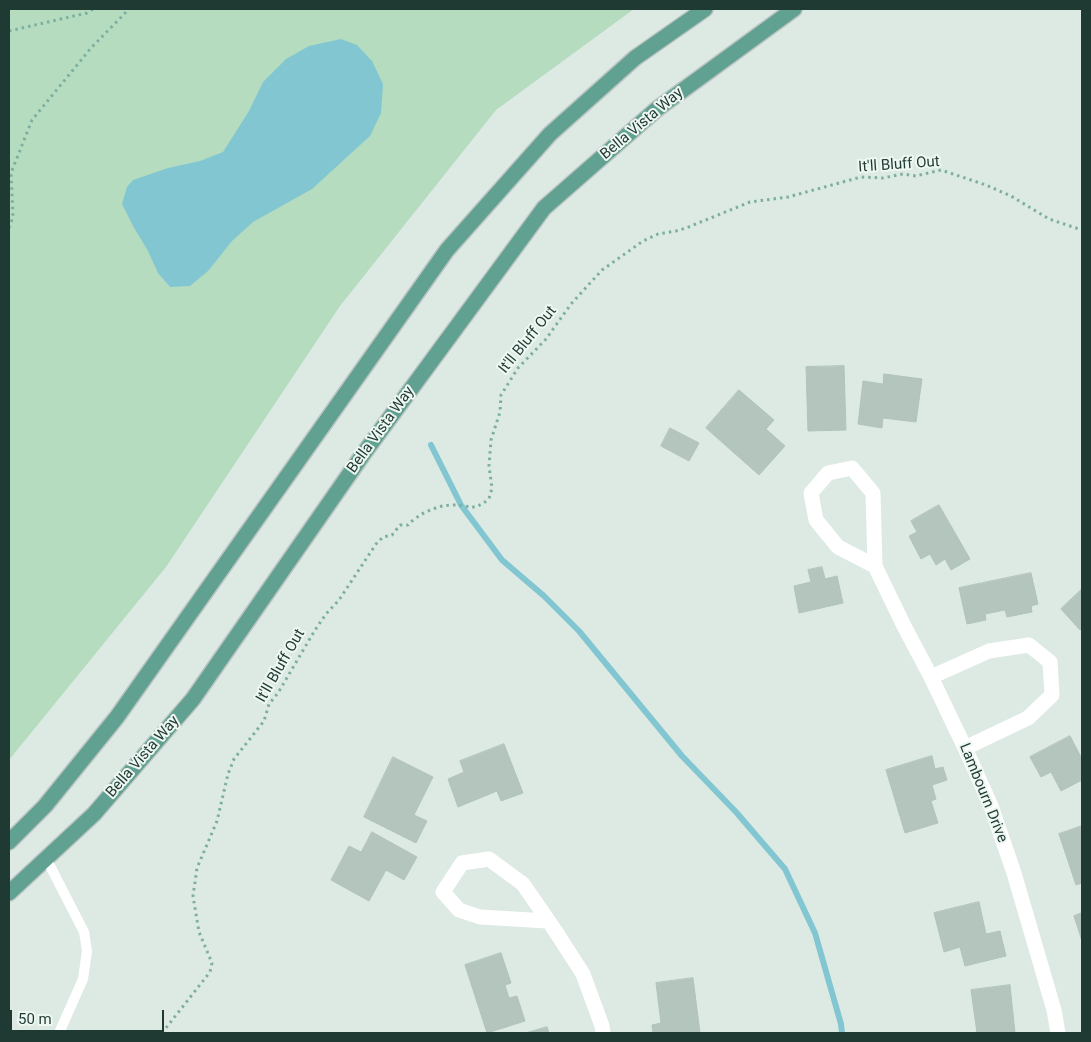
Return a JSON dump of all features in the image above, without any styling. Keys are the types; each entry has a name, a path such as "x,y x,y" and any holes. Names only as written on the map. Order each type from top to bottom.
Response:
{"main road":[{"path":"9,842 45,806 117,717 447,250 550,134 635,58 705,9"},
{"name":"Bella Vista Way","path":"9,892 94,814 193,699 364,452 544,208 657,109 794,9"}],"street":[{"name":"Lambourn Drive","path":"875,566 838,547 816,520 811,493 828,473 852,468 873,493 875,566 904,626 932,677 990,806 1014,873 1054,1010 1058,1033"},
{"path":"932,677 989,652 1030,645 1050,662 1052,695 1028,718 965,748"},
{"path":"548,922 480,918 459,910 443,892 462,863 489,860 523,884 583,974 603,1033"}],"lane":[{"path":"46,858 84,932 87,951 83,980 59,1033"}],"path":[{"path":"9,31 87,13 93,9"},
{"path":"9,228 13,216 11,172 32,120 91,48 129,9"},
{"name":"It'll Bluff Out","path":"162,1033 210,972 212,962 199,932 193,896 197,868 217,820 228,774 234,760 264,721 269,704 278,693 315,630 339,600 376,544 383,537 392,535 400,525 408,525 433,509 453,505 474,508 490,499 492,488 489,466 491,440 500,412 503,391 518,368 546,339 571,304 602,270 643,241 658,234 681,229 750,202 788,197 861,177 883,178 903,174 916,176 942,170 986,185 1011,196 1049,219 1082,230"}],"green space":[{"path":"9,9 634,9 496,110 340,306 166,567 9,760"}],"water":[{"path":"341,39 357,45 372,61 383,84 381,113 370,136 312,189 253,222 232,241 208,271 190,286 170,287 158,273 122,204 127,187 133,180 168,168 200,161 223,152 249,111 263,82 286,59 309,46"}],"building":[{"path":"844,366 846,430 808,431 806,367"},
{"path":"884,374 922,379 916,422 883,418 882,428 858,424 863,381 883,384"},
{"path":"739,390 774,420 766,429 785,446 759,475 706,428"},
{"path":"670,428 699,443 689,461 661,446"},
{"path":"939,505 970,559 951,570 945,559 936,565 930,554 921,559 909,536 917,532 911,521"},
{"path":"822,567 825,579 837,576 843,603 799,613 794,586 811,582 808,570"},
{"path":"1031,573 1038,604 1031,606 1032,612 1007,617 1005,610 985,614 986,620 967,624 959,588"},
{"path":"1082,589 1082,629 1080,630 1061,609"},
{"path":"1070,736 1082,759 1082,780 1061,791 1051,772 1041,777 1030,757"},
{"path":"504,744 523,793 501,801 497,791 458,807 448,779 464,772 460,761"},
{"path":"932,756 935,769 943,767 947,780 932,785 936,799 931,801 938,823 905,833 886,770"},
{"path":"393,757 433,777 414,815 427,821 416,843 364,817"},
{"path":"1082,826 1082,883 1076,885 1059,834"},
{"path":"372,832 417,857 404,880 386,870 369,901 331,880 349,846 361,852"},
{"path":"979,902 986,934 1000,931 1006,956 965,966 960,947 944,952 934,913"},
{"path":"1082,913 1082,941 1074,916"},
{"path":"501,953 511,983 505,985 509,998 517,996 525,1021 487,1033 465,965"},
{"path":"693,978 700,1033 653,1033 652,1025 661,1023 656,983"},
{"path":"1010,985 1015,1033 977,1033 971,990"},
{"path":"547,1027 549,1033 526,1033"}],"waterway":[{"path":"431,445 461,505 502,560 544,596 579,631 682,756 736,812 785,869 815,933 842,1033"}]}
